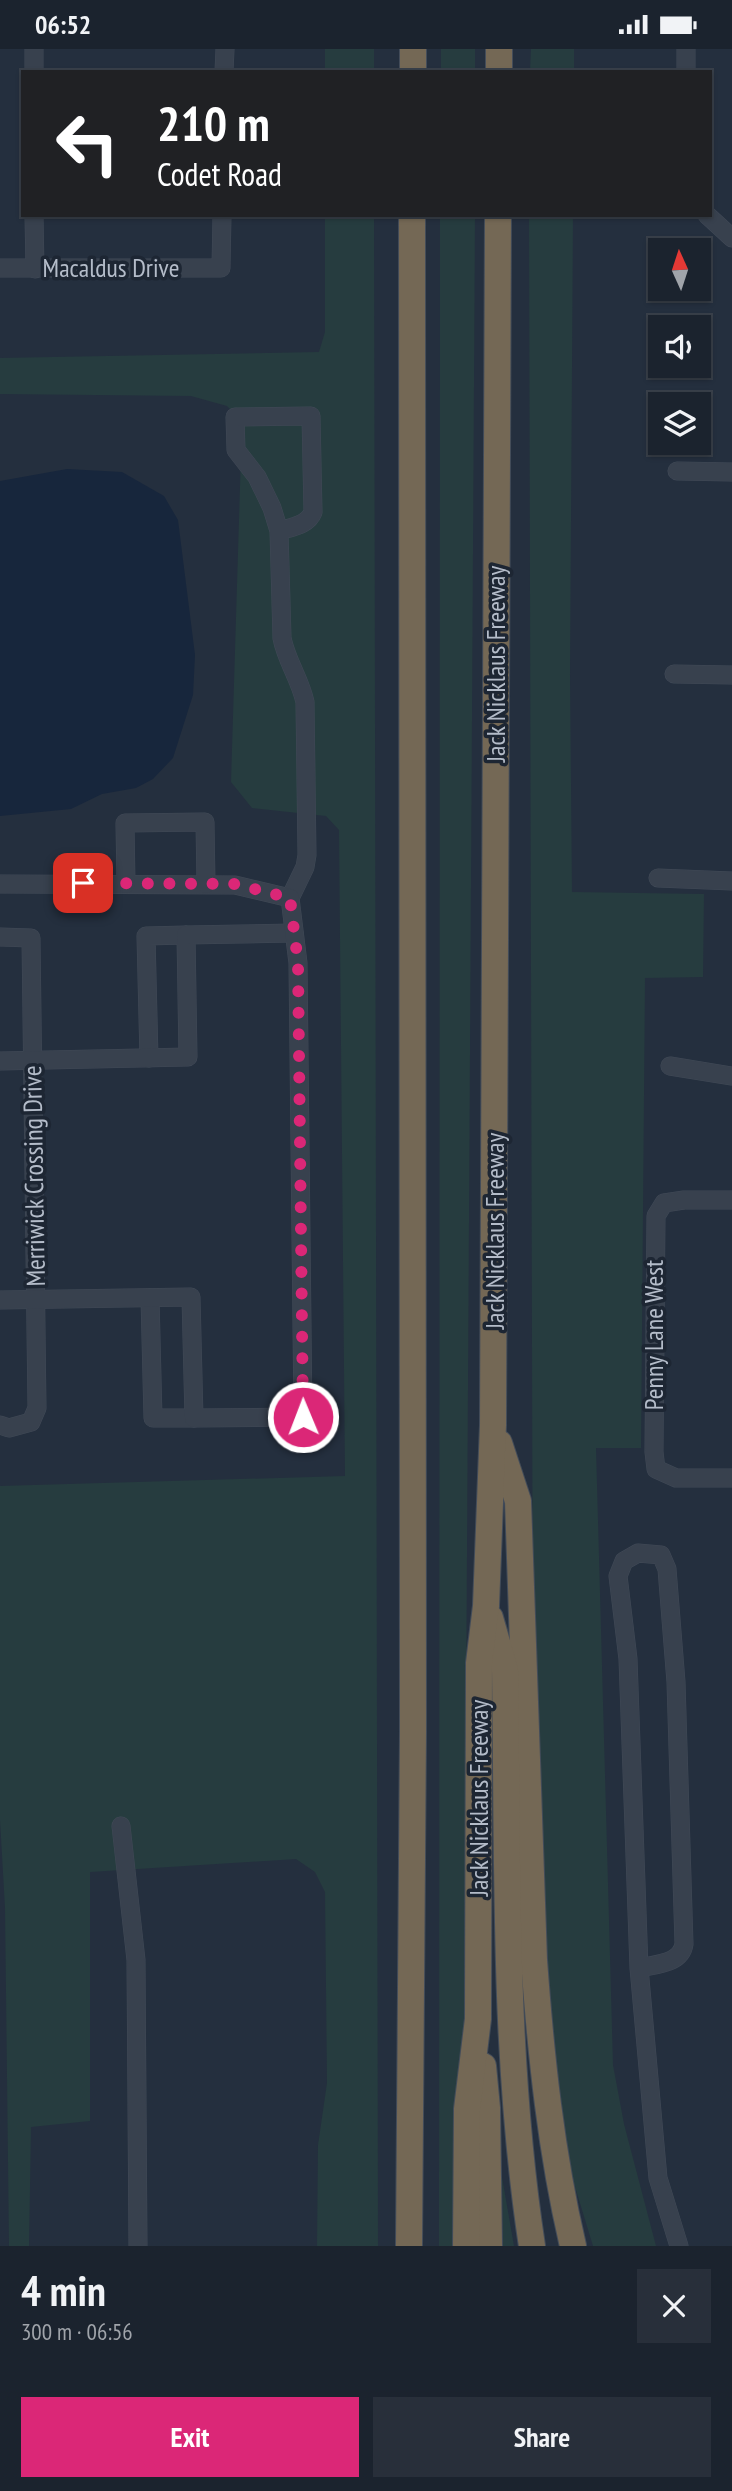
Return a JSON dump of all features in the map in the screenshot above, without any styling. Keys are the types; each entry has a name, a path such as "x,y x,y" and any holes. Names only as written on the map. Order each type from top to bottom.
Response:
{"highway":[{"path":"413,49 413,70"},
{"path":"499,49 499,70"},
{"path":"410,2246 413,1745 412,217"},
{"name":"Jack Nicklaus Freeway","path":"466,2246 467,2109 478,2019 480,1663 486,1606 493,1425 498,217"},
{"path":"493,1425 518,1501 534,1960 550,2116 573,2246"},
{"path":"486,1606 505,1670 513,2065 519,2152 532,2246"},
{"path":"478,2019 487,2108 489,2246"}],"street":[{"path":"34,49 34,70"},
{"path":"224,70 225,49"},
{"path":"686,49 686,70"},
{"path":"34,217 35,269"},
{"name":"Macaldus Drive","path":"0,268 221,268 222,217"},
{"path":"709,217 732,238"},
{"path":"150,1298 153,1418 303,1417 298,963 290,898 305,866 307,855 305,702 301,686 284,650 282,638 279,531 272,508 257,477 236,450 236,417 312,417 313,512 310,519 303,523 279,531"},
{"path":"677,471 732,472"},
{"path":"674,674 732,675"},
{"path":"126,884 125,823 205,822 206,884"},
{"path":"657,878 732,880"},
{"path":"0,884 235,884 290,898"},
{"path":"149,1058 146,936 294,933"},
{"path":"0,1061 188,1057 186,935"},
{"name":"Merriwick Crossing Drive","path":"0,937 31,937 37,1408 31,1422 5,1427"},
{"path":"670,1066 732,1076"},
{"name":"Penny Lane West","path":"732,1200 684,1200 664,1203 656,1216 654,1230 656,1469 676,1478 732,1478"},
{"path":"0,1300 191,1297 194,1418"},
{"path":"639,1968 677,1959 683,1953 684,1944 676,1682 667,1569 661,1555 638,1553 624,1561 618,1577 628,1659 639,1968 658,2178 679,2246"},
{"path":"121,1826 136,1961 138,2246"}],"green space":[{"path":"325,49 374,49 374,70 325,70"},
{"path":"441,49 475,49 475,70 441,70"},
{"path":"531,49 574,49 574,70 530,70"},
{"path":"325,217 374,217 378,2246 317,2246 318,2145 327,2083 325,1892 315,1872 296,1859 90,1872 90,2121 31,2127 29,2246 9,2246 5,1908 0,1820 0,1486 345,1476 339,830 326,816 252,808 231,782 242,421 227,406 191,396 0,394 0,358 319,352 325,332"},
{"path":"440,217 475,217 464,2054 454,2246 439,2246"},
{"path":"529,217 573,217 570,675 572,892 704,894 703,977 645,978 641,1448 596,1448 613,2065 624,2124 656,2246 593,2246 565,2154 545,2031 533,1721"},
{"path":"502,2177 514,2246 503,2246"}],"water":[{"path":"67,469 122,472 164,496 178,520 195,655 193,695 173,758 153,779 136,788 102,794 71,809 0,816 0,481"}],"route":[{"path":"83,883 235,884 290,898 298,963 303,1417"}]}
